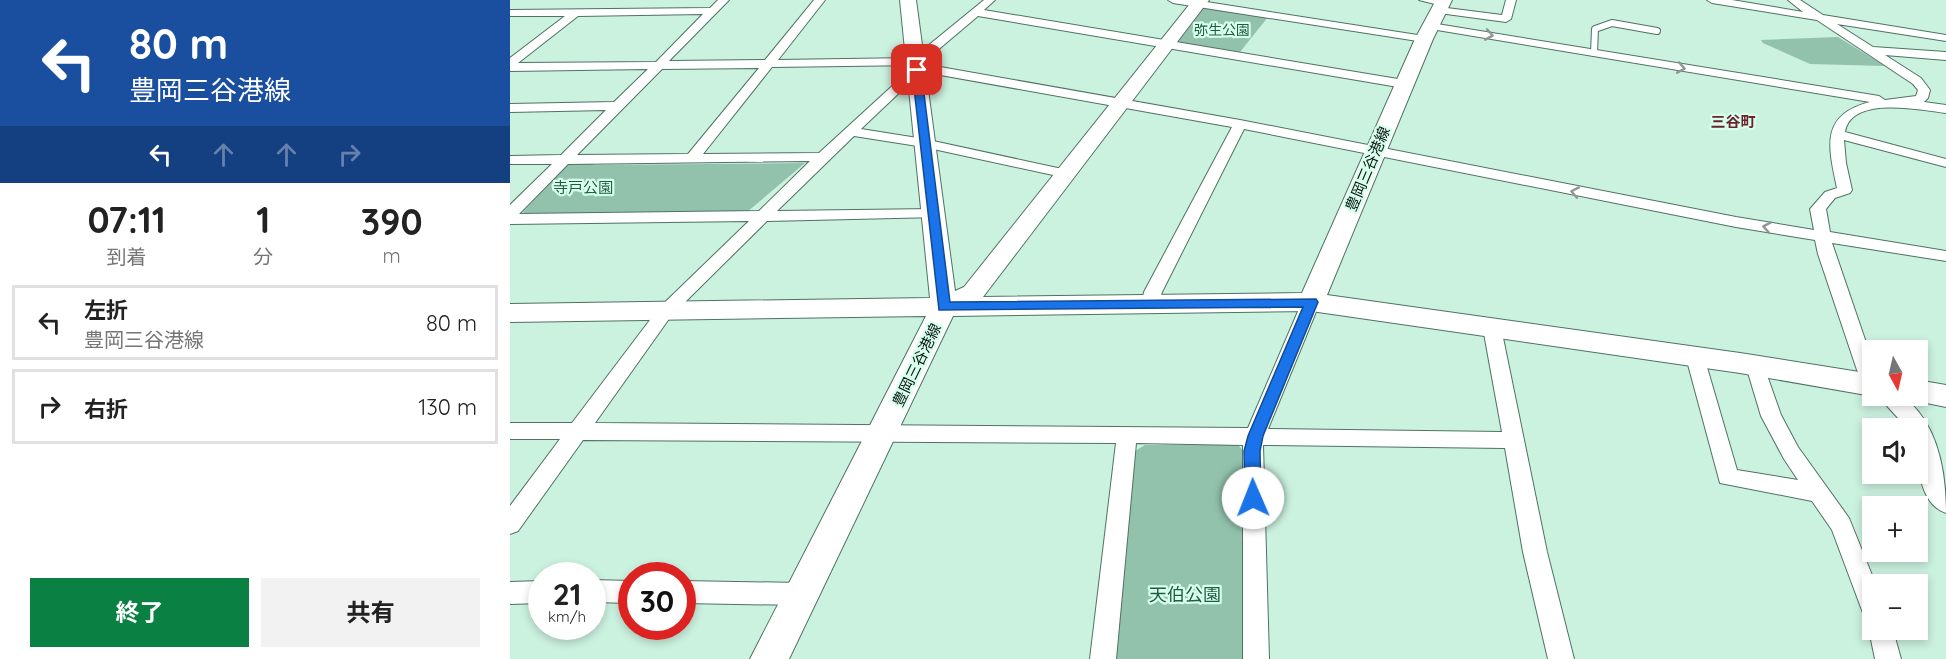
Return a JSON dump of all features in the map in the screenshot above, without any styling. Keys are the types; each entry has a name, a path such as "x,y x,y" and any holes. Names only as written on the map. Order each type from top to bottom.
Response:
{"street":[{"path":"510,214 724,0"},
{"path":"692,158 820,0"},
{"path":"908,0 944,307"},
{"path":"510,524 665,312 916,66 990,0"},
{"path":"1173,0 1200,2 1259,13 1434,13 1506,19 1511,0"},
{"path":"1259,13 1270,0"},
{"path":"1714,0 1946,38"},
{"path":"1793,0 1922,84 1924,94 1917,101 1894,102 1851,111 1843,119 1836,134 1836,146 1845,190 1830,195 1818,209 1825,237 1826,254 1862,359"},
{"path":"510,313 944,307 973,293 1200,2"},
{"path":"510,13 713,10"},
{"path":"974,12 1404,84"},
{"path":"510,65 575,13"},
{"path":"1434,13 1594,53 1946,109"},
{"name":"豊岡三谷港線","path":"769,659 883,434 944,307 1311,302 1434,13"},
{"path":"1867,50 1946,56"},
{"path":"510,65 916,66 1240,124 1619,200 1946,256"},
{"path":"510,108 618,106"},
{"path":"1151,303 1153,292 1240,124"},
{"path":"851,131 924,143 1066,174"},
{"path":"1836,134 1946,163"},
{"path":"510,160 823,157"},
{"path":"510,219 934,214"},
{"path":"1256,659 1252,451 1255,436 1311,302 1862,383"},
{"path":"1492,328 1534,552 1562,659"},
{"path":"1695,357 1728,477 1820,493"},
{"path":"1755,366 1771,416 1791,453 1841,525 1862,579"},
{"path":"1928,394 1946,396"},
{"path":"1901,406 1924,435 1935,491 1946,504"},
{"path":"510,431 1513,440"},
{"path":"1103,659 1127,435"},
{"path":"510,592 528,592"},
{"path":"696,592 801,594"},
{"path":"1883,640 1888,659"}],"lane":[{"path":"1594,53 1595,29 1612,23 1657,31"}],"green space":[{"name":"弥生公園","path":"1204,7 1268,17 1240,52 1176,43"},
{"path":"1838,37 1885,66 1810,64 1763,43 1761,40"},
{"name":"寺戸公園","path":"589,162 594,165 805,163 747,212 526,215 523,212 567,165"},
{"name":"天伯公園","path":"1145,445 1238,445 1246,454 1248,659 1114,659 1135,451"}],"district":[{"name":"三谷町","path":"1733,122"}],"route":[{"path":"917,70 944,307 1311,302 1255,436 1252,451 1253,498"}]}
